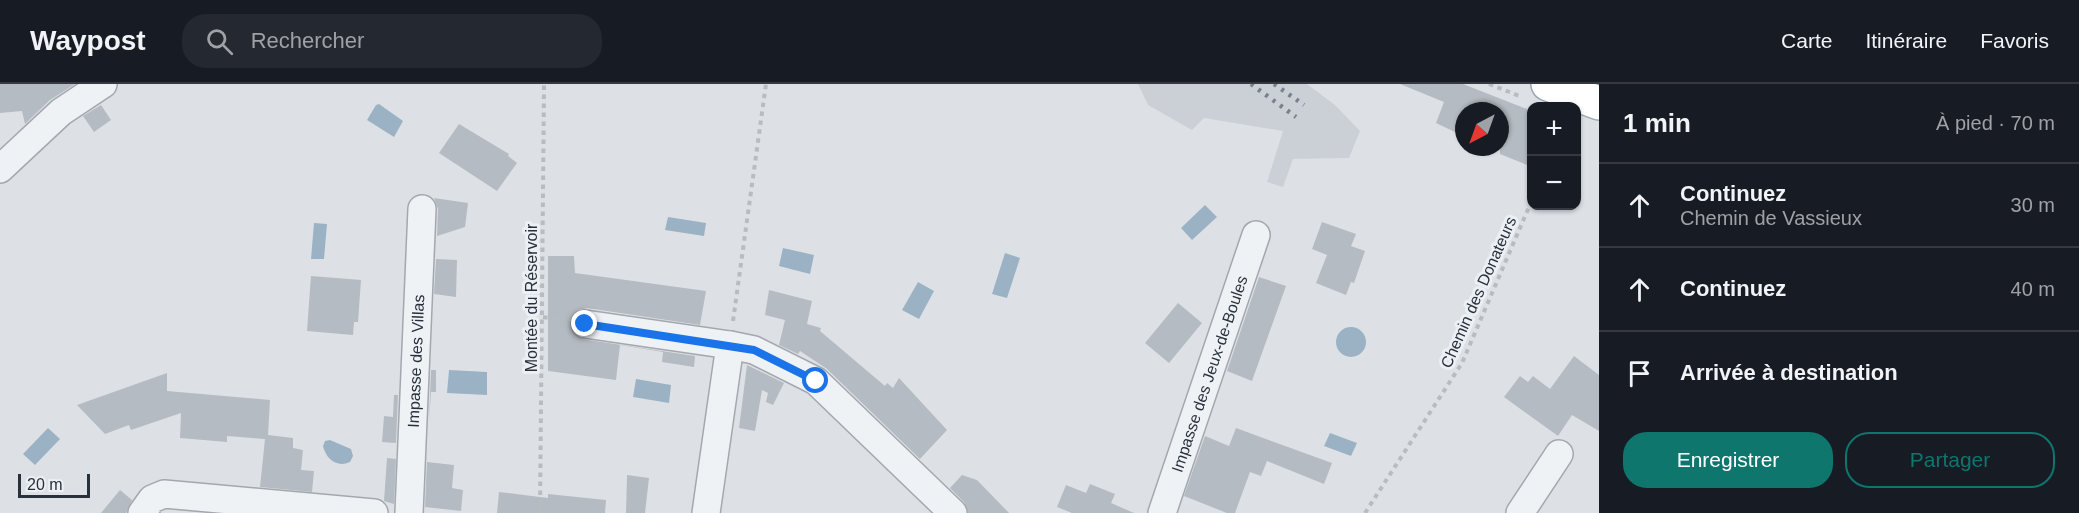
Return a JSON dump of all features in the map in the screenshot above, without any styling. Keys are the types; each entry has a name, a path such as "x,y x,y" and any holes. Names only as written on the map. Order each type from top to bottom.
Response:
{"main road":[{"path":"1538,92 1599,103"}],"street":[{"path":"0,169 61,112 103,84"},
{"name":"Impasse des Villas","path":"409,513 422,209"},
{"name":"Impasse des Jeux-de-Boules","path":"1162,513 1256,235"},
{"path":"585,324 754,350 816,381 953,513"},
{"path":"706,513 730,345"},
{"path":"1520,513 1559,454"},
{"path":"142,513 152,500 164,494 374,513"}],"path":[{"name":"Montée du Réservoir","path":"540,513 544,84"},
{"path":"730,345 766,84"},
{"path":"1489,84 1538,92"},
{"name":"Chemin des Donateurs","path":"1365,513 1462,363 1528,210"}],"shaded area":[{"path":"1138,84 1307,84 1335,105 1360,131 1349,158 1293,159 1283,187 1267,182 1283,131 1204,118 1192,130 1148,105"}],"water":[{"path":"379,104 403,121 394,137 367,120"},
{"path":"1205,205 1217,217 1192,240 1181,228"},
{"path":"668,217 706,223 704,236 665,230"},
{"path":"314,223 327,224 324,259 311,259"},
{"path":"783,248 814,255 810,274 779,266"},
{"path":"1005,253 1020,258 1007,298 992,294"},
{"path":"918,282 934,291 919,319 902,310"},
{"path":"1351,327 1362,331 1366,342 1362,353 1351,357 1340,353 1336,342 1340,331"},
{"path":"449,370 487,372 487,395 447,393"},
{"path":"636,379 671,385 669,403 633,397"},
{"path":"48,428 60,439 35,465 23,454"},
{"path":"1330,433 1357,443 1351,456 1324,446"},
{"path":"330,440 351,449 353,456 350,462 341,464 329,458 323,446 325,441"}],"building":[{"path":"0,84 75,84 50,100 25,124 22,111 0,113"},
{"path":"1400,84 1463,84 1509,102 1455,102 1455,132 1436,123 1444,102"},
{"path":"1509,102 1527,109 1527,165 1505,156 1509,156"},
{"path":"101,105 111,120 94,132 83,116"},
{"path":"459,124 509,154 508,156 517,163 497,191 439,153"},
{"path":"434,198 468,203 465,227 437,236 438,209"},
{"path":"1322,222 1356,234 1351,246 1365,251 1354,283 1351,282 1346,295 1316,283 1327,255 1312,249"},
{"path":"548,256 574,256 575,273 706,291 700,325 587,308 579,310 570,321 571,330 582,339 695,356 694,367 662,362 663,352 620,345 616,380 548,371"},
{"path":"436,259 457,260 456,297 434,294"},
{"path":"311,276 361,280 358,322 354,322 353,335 307,331"},
{"path":"1259,277 1286,286 1252,381 1227,371"},
{"path":"769,290 812,301 807,324 821,328 820,331 885,386 887,383 893,388 899,378 947,430 920,459 827,369 800,351 798,354 779,345 785,320 765,315"},
{"path":"1178,303 1202,323 1169,363 1145,343"},
{"path":"1574,356 1599,375 1599,431 1572,415 1558,436 1504,397 1520,376 1528,382 1533,376 1550,389"},
{"path":"747,365 784,383 773,405 766,402 768,393 762,390 755,431 739,428"},
{"path":"431,370 436,370 436,392 431,392 429,422"},
{"path":"167,373 167,391 270,400 268,435 293,438 293,448 303,450 301,470 314,471 312,492 260,487 265,439 227,436 227,442 180,438 181,413 131,430 129,425 105,434 77,405"},
{"path":"394,395 398,395 396,443 382,442 384,416 393,417"},
{"path":"1236,428 1332,463 1324,484 1267,461 1261,476 1250,472 1235,513 1227,513 1184,496 1205,436 1229,446"},
{"path":"387,458 396,459 394,504 384,501"},
{"path":"427,462 454,465 452,488 463,490 461,511 425,507"},
{"path":"627,475 649,478 645,513 626,513"},
{"path":"962,475 977,480 1009,513 968,513 964,502 950,488"},
{"path":"1090,484 1115,494 1111,503 1134,513 1072,513 1057,507 1066,485 1086,493"},
{"path":"120,490 132,500 126,513 101,513"},
{"path":"499,492 548,498 548,494 606,500 605,513 497,513"}],"railway":[{"path":"1251,84 1296,117"},
{"path":"1274,84 1304,105"}],"route":[{"path":"585,324 754,350 816,381"}]}
